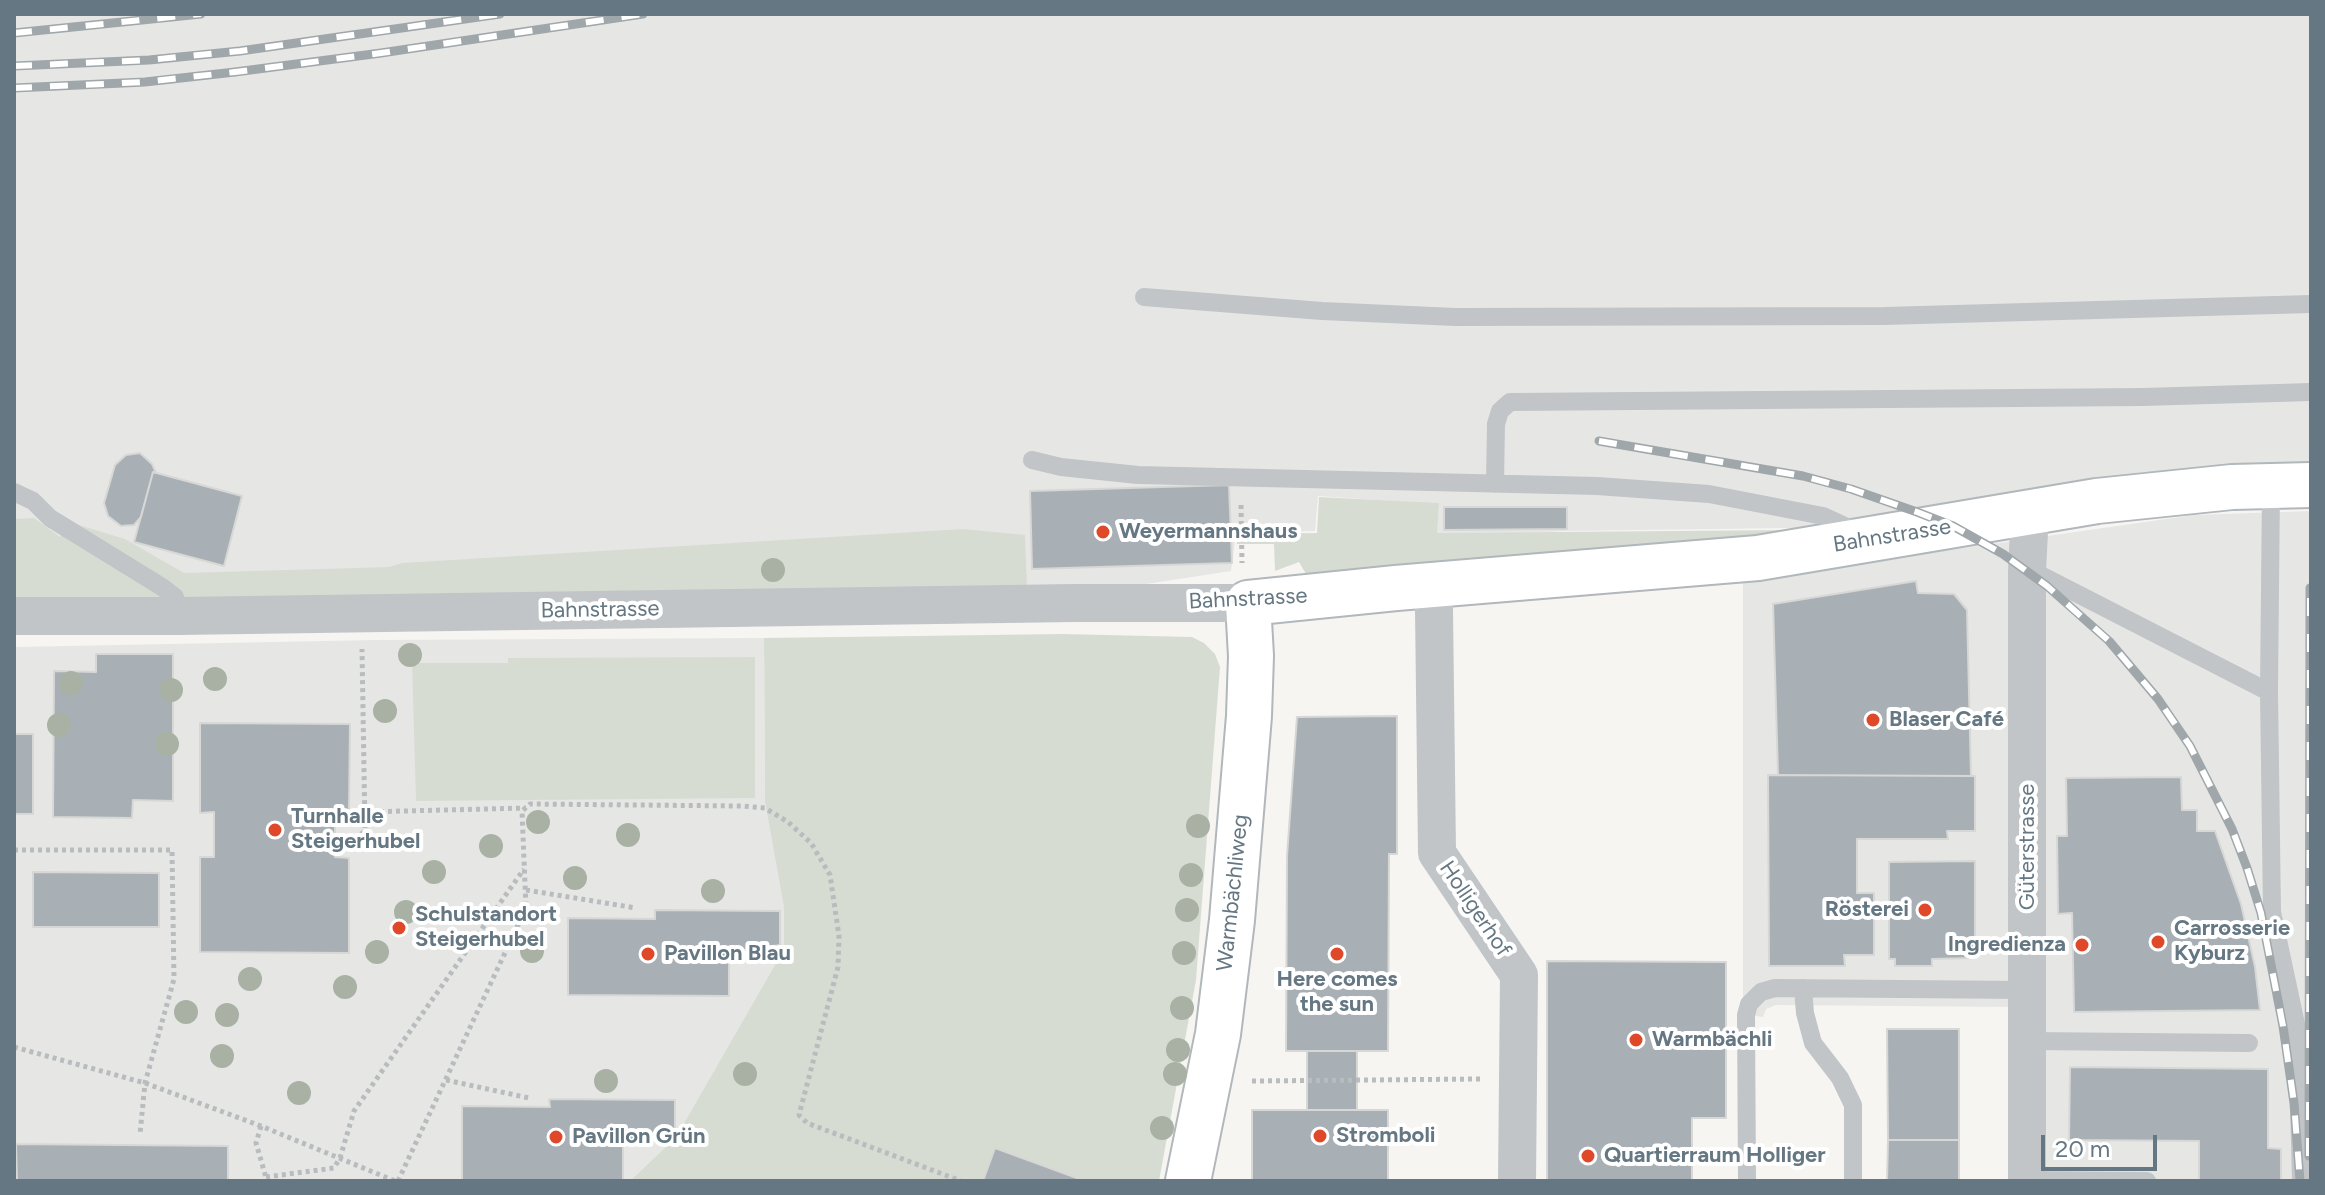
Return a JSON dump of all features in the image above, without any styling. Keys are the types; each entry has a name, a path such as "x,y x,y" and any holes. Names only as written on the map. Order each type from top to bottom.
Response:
{"street":[{"name":"Bahnstrasse","path":"14,616 1248,603 1758,558 2141,495 2291,485"},
{"name":"Güterstrasse","path":"2027,1181 2027,568 2030,512"},
{"name":"Holligerhof","path":"1431,586 1434,609 1437,853 1519,975 1517,1181"},
{"name":"Warmbächliweg","path":"1188,1181 1218,1034 1232,920 1249,716 1251,656 1248,603"}],"lane":[{"path":"1144,297 1322,311 1455,317 1884,316 2311,304"},
{"path":"1495,484 1496,424 1500,411 1510,402 2143,397 2311,392"},
{"path":"1032,460 1061,467 1138,475 1597,486 1709,494 1823,516 1849,528 1853,543"},
{"path":"2291,485 2269,692 2272,912 2297,1029 2301,1181"},
{"path":"14,492 33,501 62,527 162,587 175,597 178,616"},
{"path":"2027,568 2269,692"},
{"path":"1803,988 1805,1013 1813,1043 1840,1078 1853,1105 1853,1181"},
{"path":"1747,1181 1746,1015 1749,1004 1766,990 2028,990"},
{"path":"2028,1041 2249,1043"},
{"path":"2027,1181 2147,1181"}],"path":[{"path":"1241,531 1242,561"},
{"path":"347,839 353,840 365,831 362,636"},
{"path":"14,1047 145,1083 397,1181 526,908 522,811 530,804 765,808 788,822 811,843 830,875 839,936 838,967 799,1115 807,1123 961,1181"},
{"path":"364,812 526,808"},
{"path":"14,850 172,850 174,979 145,1083 140,1134"},
{"path":"261,1126 256,1143 266,1179 334,1168 354,1111 525,869"},
{"path":"526,890 636,908"},
{"path":"1249,1081 1519,1079"},
{"path":"446,1080 529,1098"}],"shaded area":[{"path":"14,14 2311,14 2311,485 1811,531 1790,528 1568,531 1437,537 1437,504 1318,496 1315,531 1236,533 1231,571 1029,602 14,593"},
{"path":"1319,497 1439,503 1437,533 1811,530 1812,535 1309,579 1299,562 1275,571 1274,544 1237,544 1236,534 1317,533"},
{"path":"2311,511 2311,1181 2010,1181 2011,1007 1776,1005 1766,1009 1763,1017 1743,1014 1743,576 1859,563 2194,515"},
{"path":"34,518 60,537 69,522 125,539 184,573 389,567 402,563 963,529 1025,535 1027,587 14,607 14,519"},
{"path":"1064,634 1192,637 1215,654 1220,667 1196,980 1159,1181 630,1181 676,1137 784,949 784,908 765,802 764,638"},
{"name":"Schulstandort Steigerhubel","path":"764,638 765,802 784,908 784,949 676,1137 630,1181 14,1181 14,647 376,640"},
{"path":"755,657 755,798 416,801 412,663 508,663 508,658"}],"building":[{"path":"140,453 152,464 156,473 153,472 141,517 134,525 121,526 108,516 104,503 115,465 126,455"},
{"path":"153,472 242,496 224,566 134,542"},
{"path":"1229,485 1232,563 1032,569 1030,491"},
{"path":"1444,507 1567,507 1567,529 1444,530"},
{"name":"Blaser Café","path":"1916,581 1918,593 1954,594 1967,610 1971,776 1778,775 1773,604"},
{"path":"96,654 173,654 173,801 133,800 132,818 53,817 54,671 96,672"},
{"name":"Here comes the sun","path":"1397,716 1397,854 1389,854 1388,1051 1286,1051 1287,856 1297,717"},
{"name":"Turnhalle Steigerhubel","path":"200,723 350,724 349,813 335,813 335,857 349,858 349,953 200,952 200,857 214,857 214,812 200,813"},
{"path":"14,734 33,734 33,814 14,814"},
{"path":"1768,775 1975,776 1975,831 1947,831 1948,839 1857,839 1857,893 1874,893 1874,955 1844,955 1845,966 1769,966"},
{"path":"2181,777 2182,810 2197,810 2197,831 2215,831 2241,904 2255,967 2260,1010 2074,1012 2072,913 2058,914 2057,836 2067,836 2066,778"},
{"path":"1975,861 1975,958 1932,959 1932,966 1895,966 1895,959 1889,959 1889,862"},
{"path":"33,872 159,873 159,927 33,927"},
{"name":"Pavillon Blau","path":"655,910 780,911 780,945 729,953 729,996 568,995 568,918 655,919"},
{"name":"Warmbächli","path":"1547,961 1726,962 1726,1118 1692,1118 1692,1181 1547,1181"},
{"path":"1887,1029 1959,1029 1959,1140 1888,1140"},
{"path":"1307,1051 1357,1051 1357,1110 1307,1110"},
{"path":"2070,1067 2268,1069 2268,1148 2281,1149 2281,1181 2199,1181 2199,1141 2069,1140"},
{"name":"Pavillon Grün","path":"549,1099 675,1100 675,1134 623,1141 623,1181 462,1181 462,1106 550,1107"},
{"name":"Stromboli","path":"1252,1110 1388,1110 1388,1181 1252,1181"},
{"path":"1888,1140 1959,1140 1959,1181 1887,1181"},
{"path":"16,1144 228,1146 228,1181 17,1180"},
{"path":"995,1148 1085,1181 983,1181"}],"railway":[{"path":"14,33 201,14"},
{"path":"14,66 149,60 240,51 500,14"},
{"path":"14,88 145,82 235,72 643,14"},
{"path":"1599,441 1803,476 1851,489 1953,526 2003,554 2047,586 2109,641 2158,699 2190,746 2232,829 2247,868 2261,913 2283,1026 2294,1103 2300,1181"},
{"path":"2309,1156 2310,588"}],"place":[{"name":"Weyermannshaus","path":"1103,532"},
{"name":"Blaser Café","path":"1873,720"},
{"name":"Turnhalle Steigerhubel","path":"275,830"},
{"name":"Rösterei","path":"1925,910"},
{"name":"Schulstandort Steigerhubel","path":"399,928"},
{"name":"Carrosserie Kyburz","path":"2158,942"},
{"name":"Ingredienza","path":"2082,945"},
{"name":"Pavillon Blau","path":"648,954"},
{"name":"Here comes the sun","path":"1337,954"},
{"name":"Warmbächli","path":"1636,1040"},
{"name":"Stromboli","path":"1320,1136"},
{"name":"Pavillon Grün","path":"556,1137"},
{"name":"Quartierraum Holliger","path":"1588,1156"}]}
